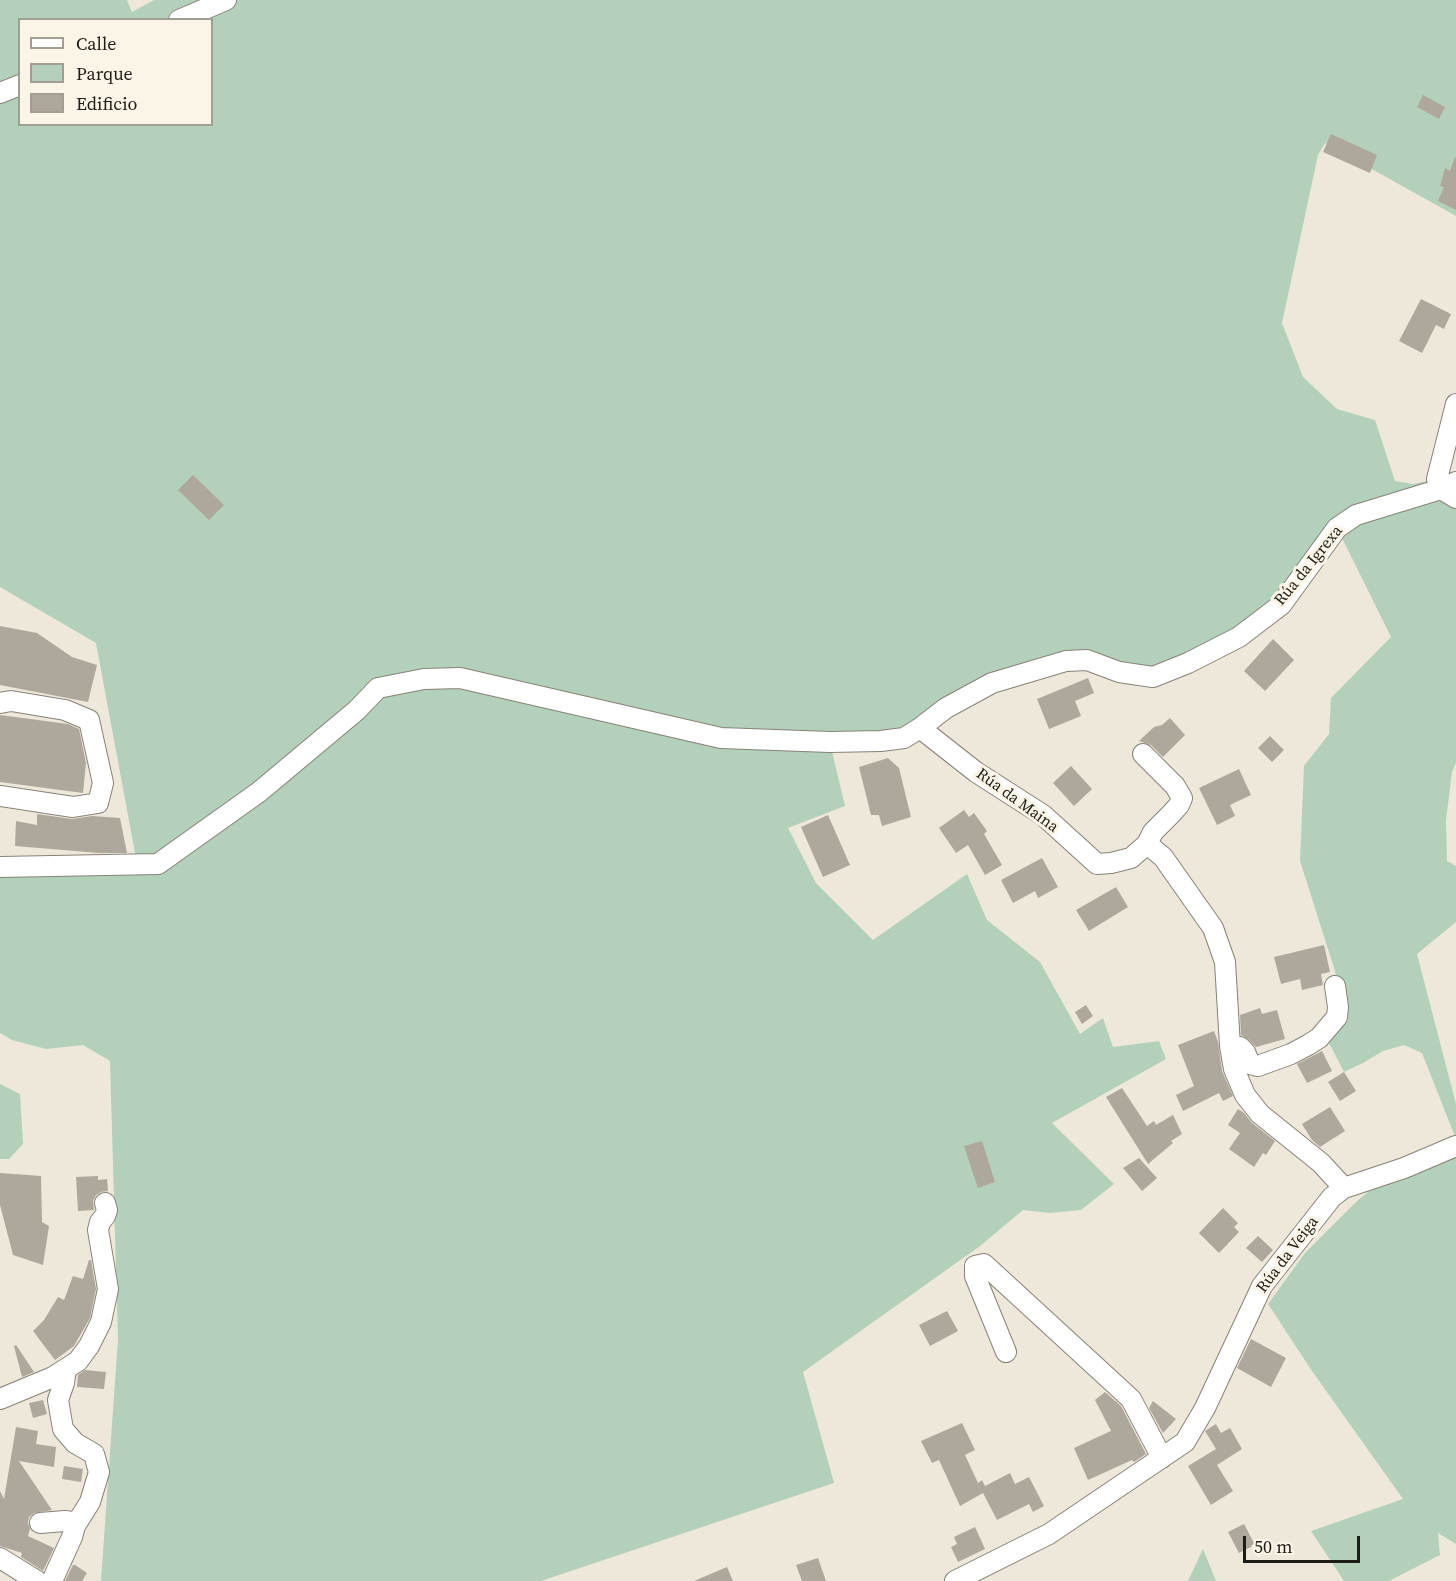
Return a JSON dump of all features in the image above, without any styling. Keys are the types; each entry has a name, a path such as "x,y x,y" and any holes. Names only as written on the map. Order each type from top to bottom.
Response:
{"street":[{"path":"184,18 226,0"},
{"path":"0,93 18,86"},
{"name":"Rúa da Igrexa","path":"1451,490 1437,479 1456,405"},
{"name":"Rúa da Igrexa","path":"0,867 158,864 259,792 357,710 378,688 424,679 460,678 721,738 830,742 904,738 946,708 992,683 1066,661 1087,660 1119,672 1153,677 1188,663 1239,637 1281,605 1336,528 1356,515 1451,490"},
{"path":"0,703 11,701 65,710 89,720 103,783 98,803 74,807 0,796"},
{"name":"Rúa da Maina","path":"920,728 976,772 1042,815 1097,864 1131,858 1147,844 1153,832 1179,805 1182,798 1175,786 1143,754"},
{"path":"1147,844 1163,857 1213,928 1225,962 1230,1046 1234,1069 1245,1095 1260,1114 1321,1163 1344,1188"},
{"path":"1230,1046 1240,1047 1250,1064 1258,1066 1308,1045 1319,1038 1337,1017 1335,986"},
{"name":"Rúa da Veiga","path":"955,1581 1049,1534 1185,1443 1205,1408 1262,1286 1332,1197 1344,1188 1404,1168 1456,1146"},
{"path":"0,1399 53,1377 78,1361 89,1346 101,1322 108,1289 98,1230 105,1216 105,1203"},
{"path":"1006,1352 975,1276 975,1266 984,1264 1131,1399 1162,1458"},
{"path":"52,1581 75,1526 90,1502 99,1472 94,1454 75,1443 63,1429 58,1400 66,1369"},
{"path":"40,1522 65,1521 72,1522 75,1526"},
{"path":"0,1558 37,1581"}],"green space":[{"path":"0,0 127,0 132,12 154,0 1456,0 1456,216 1325,143 1318,155 1282,323 1303,377 1337,409 1375,420 1395,481 1413,484 1437,479 1456,499 1456,763 1452,772 1446,820 1447,861 1456,866 1456,922 1417,954 1456,1104 1456,1139 1422,1053 1404,1045 1383,1051 1344,1072 1328,1041 1348,1020 1300,861 1304,766 1329,734 1331,698 1391,637 1337,528 1281,605 1153,677 1087,660 992,683 904,738 830,743 845,806 788,828 816,883 873,940 967,874 987,920 1040,962 1080,1034 1103,1018 1113,1047 1159,1041 1166,1059 1052,1123 1114,1184 1081,1210 1050,1213 1023,1210 980,1246 803,1372 834,1483 541,1581 101,1581 118,1339 110,1061 83,1045 46,1049 12,1040 0,1033 0,867 137,864 96,643 0,587"},
{"path":"0,1084 20,1094 23,1144 9,1159 0,1159"},
{"path":"1456,1146 1456,1544 1438,1533 1440,1555 1389,1581 1344,1581 1311,1531 1403,1499 1312,1371 1268,1304 1305,1253 1356,1202 1392,1172"},
{"path":"1203,1549 1216,1581 1188,1581"}],"building":[{"path":"1423,95 1445,107 1439,119 1417,107"},
{"path":"1331,134 1377,155 1370,173 1323,152"},
{"path":"1455,157 1456,210 1438,201 1444,187 1440,186 1445,168 1450,171"},
{"path":"1421,299 1451,314 1444,329 1436,325 1422,353 1399,341"},
{"path":"193,475 224,505 209,520 178,490"},
{"path":"0,626 37,633 72,657 97,665 88,702 0,685"},
{"path":"1273,639 1294,660 1265,691 1244,671"},
{"path":"1088,678 1094,693 1075,701 1081,716 1049,729 1037,699"},
{"path":"0,715 68,724 79,729 86,763 83,793 0,782"},
{"path":"1170,718 1185,735 1163,757 1151,745 1139,741 1154,727 1162,725"},
{"path":"1270,736 1284,750 1272,762 1258,748"},
{"path":"888,758 899,768 911,817 882,826 879,815 871,815 859,767"},
{"path":"1071,766 1092,789 1074,806 1053,783"},
{"path":"1239,769 1251,795 1230,805 1235,816 1217,825 1199,788"},
{"path":"964,810 969,817 974,813 987,831 984,834 1002,865 985,875 968,845 956,853 939,828"},
{"path":"37,814 72,819 92,816 120,818 127,853 15,846 16,821 37,825"},
{"path":"828,815 850,865 823,877 801,827"},
{"path":"1042,858 1058,887 1038,898 1035,891 1013,903 1001,880"},
{"path":"1116,887 1128,907 1089,931 1076,910"},
{"path":"1324,945 1330,972 1321,974 1323,985 1302,990 1300,979 1281,984 1274,957"},
{"path":"1086,1005 1093,1016 1082,1024 1075,1012"},
{"path":"1260,1008 1262,1014 1277,1010 1285,1039 1256,1047 1241,1035 1240,1015"},
{"path":"1214,1031 1222,1071 1233,1096 1223,1101 1219,1093 1183,1111 1176,1095 1194,1086 1178,1045"},
{"path":"1322,1051 1332,1071 1307,1083 1297,1064"},
{"path":"1344,1072 1356,1091 1340,1101 1328,1082"},
{"path":"1122,1088 1147,1126 1154,1121 1156,1125 1173,1115 1182,1134 1171,1141 1173,1143 1148,1164 1106,1097"},
{"path":"1330,1107 1345,1131 1320,1147 1312,1140 1302,1124"},
{"path":"1238,1109 1275,1141 1254,1167 1229,1149 1240,1133 1228,1125"},
{"path":"982,1141 995,1182 978,1188 964,1146"},
{"path":"1139,1158 1157,1178 1142,1191 1123,1168"},
{"path":"0,1173 41,1176 42,1222 49,1226 43,1265 13,1255 0,1205"},
{"path":"98,1176 98,1180 107,1179 108,1191 96,1195 93,1201 94,1210 78,1211 76,1177"},
{"path":"1223,1208 1238,1223 1234,1227 1239,1232 1219,1253 1199,1233"},
{"path":"1258,1236 1273,1250 1262,1262 1246,1248"},
{"path":"89,1260 91,1260 96,1289 90,1318 74,1346 55,1360 33,1331 44,1320 58,1297 64,1300 73,1276 83,1279"},
{"path":"947,1311 958,1331 930,1346 919,1325"},
{"path":"1251,1339 1286,1358 1271,1387 1237,1368"},
{"path":"16,1345 34,1372 22,1377 14,1346"},
{"path":"85,1370 106,1372 104,1389 77,1387 78,1375"},
{"path":"1105,1392 1121,1406 1146,1454 1134,1462 1132,1460 1088,1480 1074,1448 1111,1431 1095,1400"},
{"path":"43,1400 47,1414 33,1418 29,1403"},
{"path":"1153,1401 1176,1419 1163,1433 1149,1408"},
{"path":"962,1423 975,1450 965,1455 978,1483 982,1480 985,1486 1010,1473 1015,1484 1029,1477 1044,1506 1033,1512 1029,1504 997,1520 983,1493 960,1506 939,1460 932,1463 921,1441"},
{"path":"1216,1424 1221,1433 1230,1428 1242,1449 1217,1465 1233,1491 1211,1505 1188,1466 1216,1449 1205,1431"},
{"path":"16,1427 38,1431 36,1444 56,1447 54,1467 19,1461 52,1510 34,1513 29,1517 28,1523 30,1529 28,1536 54,1548 43,1571 21,1557 22,1553 0,1546 0,1491 4,1499"},
{"path":"64,1466 83,1469 81,1482 62,1479"},
{"path":"1244,1524 1255,1545 1239,1553 1228,1532"},
{"path":"975,1527 985,1549 958,1562 951,1547 957,1544 954,1537"},
{"path":"818,1558 826,1581 802,1581 796,1565"},
{"path":"73,1565 87,1573 82,1581 65,1581"},
{"path":"727,1567 733,1581 694,1581"}]}
